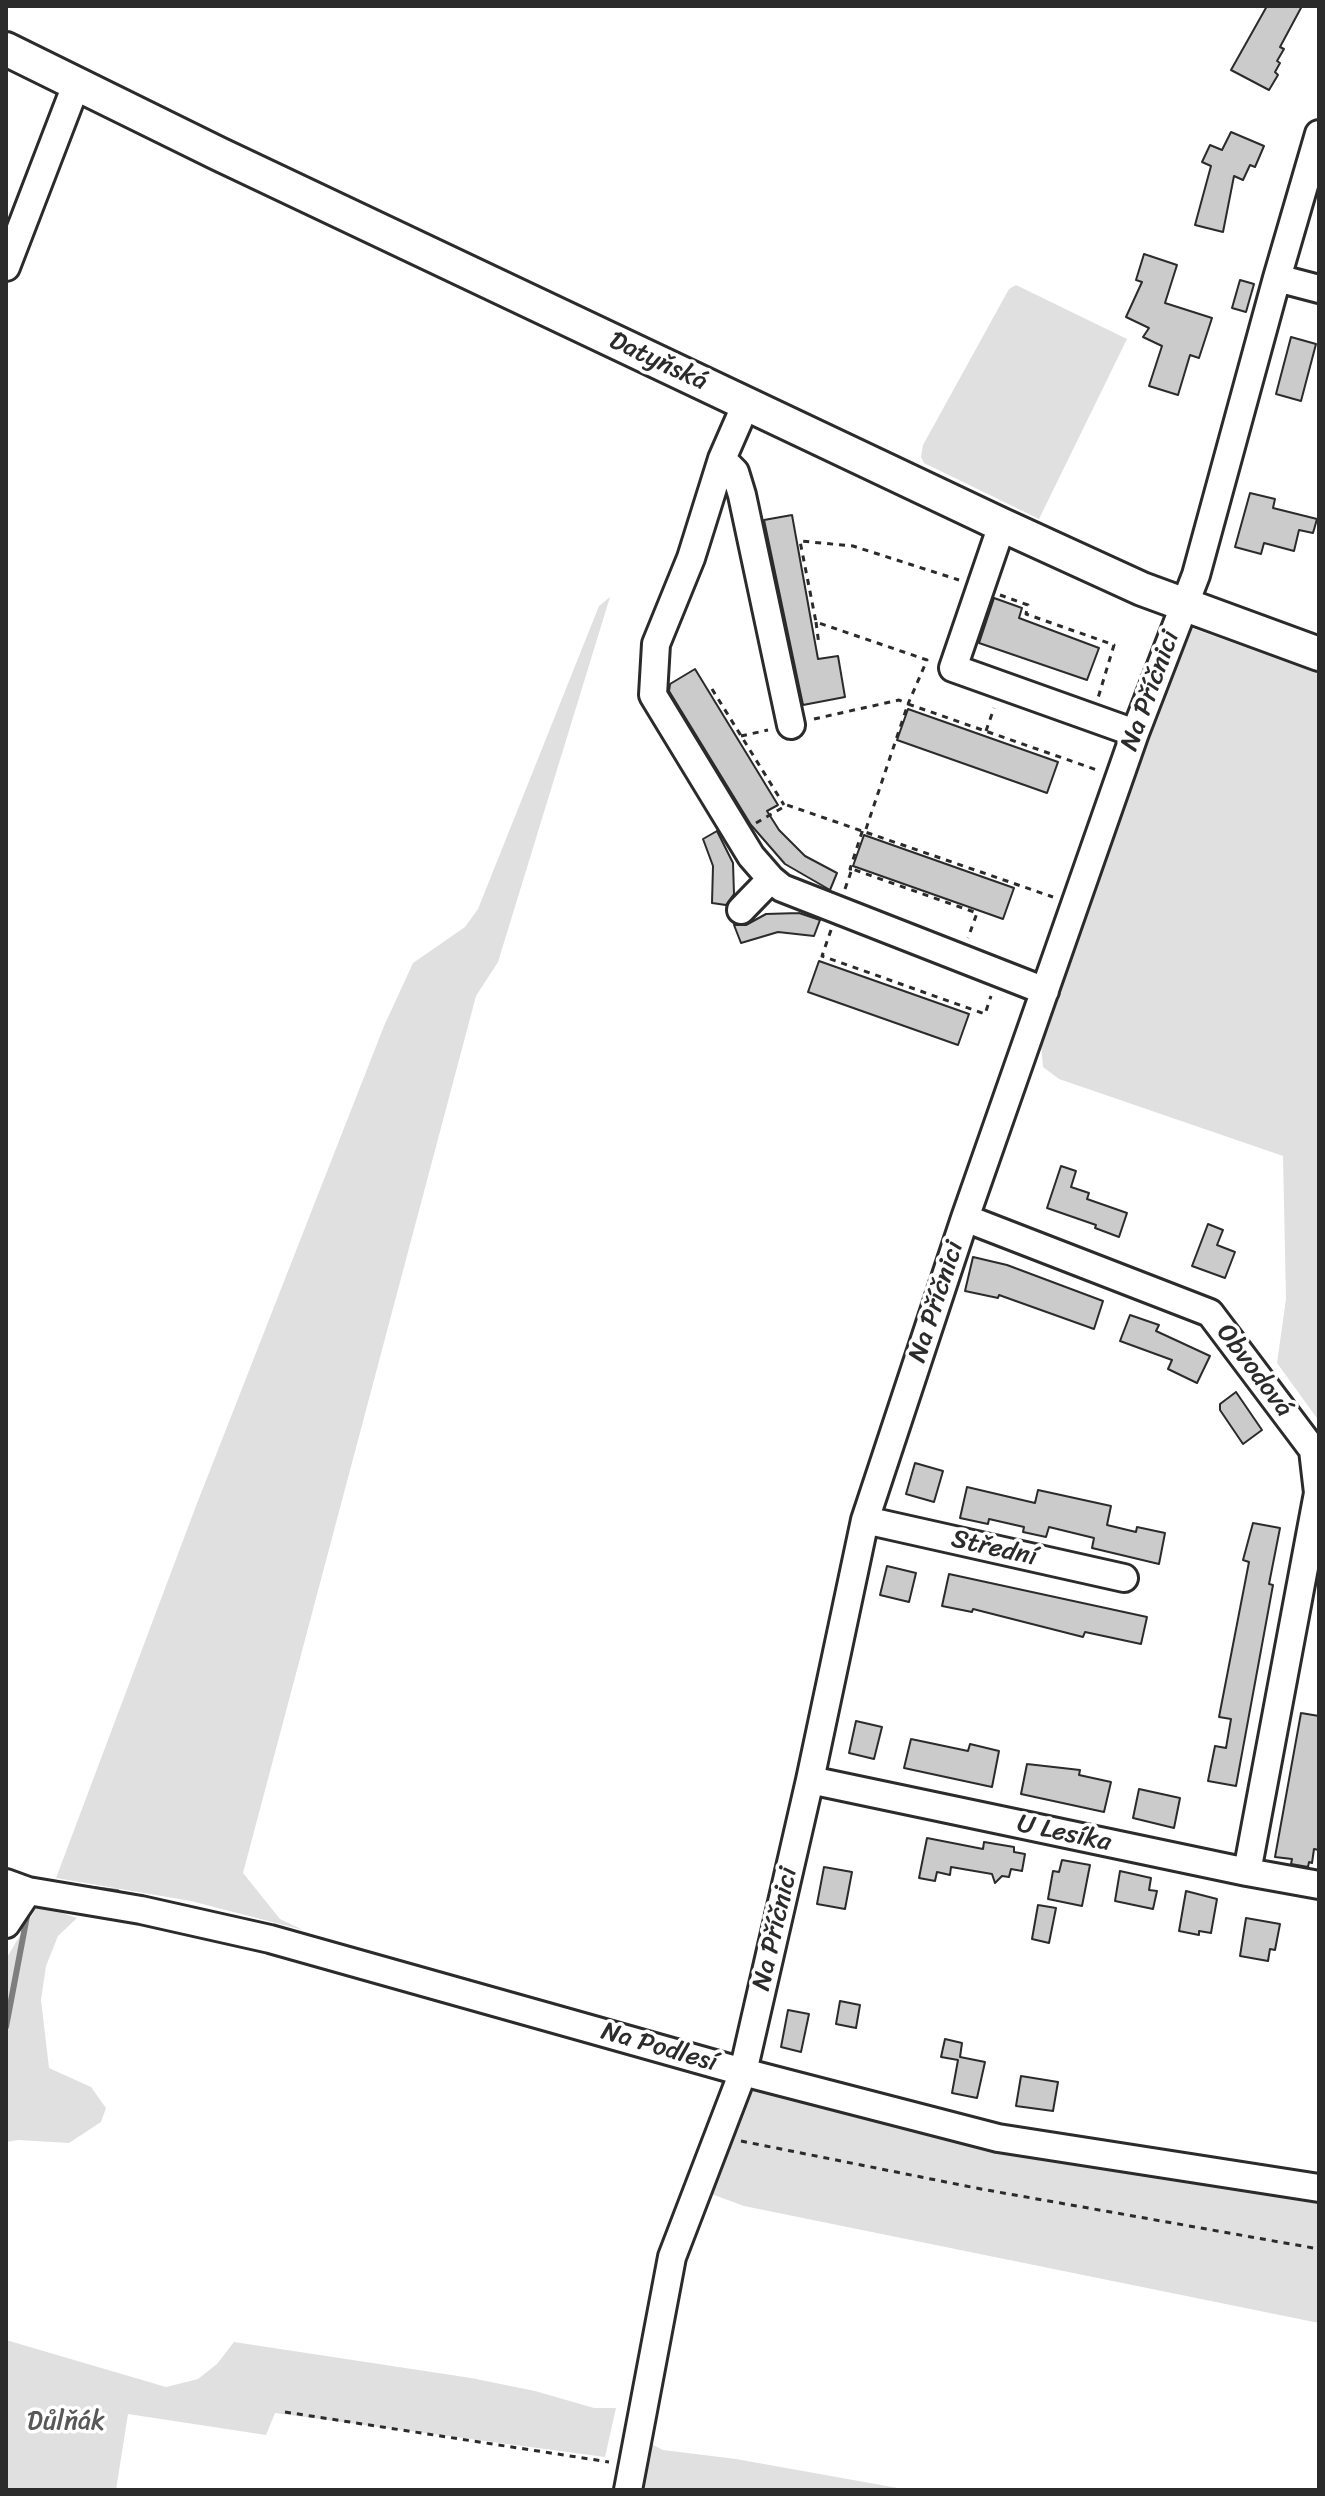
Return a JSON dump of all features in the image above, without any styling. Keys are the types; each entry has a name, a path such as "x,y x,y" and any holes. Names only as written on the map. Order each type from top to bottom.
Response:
{"main road":[{"name":"Datyňská","path":"6,49 1002,525 1183,605 1319,654"}],"street":[{"path":"6,267 76,85"},
{"name":"Na Příčnici","path":"630,2478 672,2257 743,2072 810,1780 865,1520 965,1218 1119,778 1196,575 1319,134"},
{"path":"1277,278 1319,289"},
{"path":"746,404 722,459 691,558 656,644 653,695 751,856 771,879 796,896 1045,991"},
{"path":"722,459 735,472 742,495 791,725"},
{"path":"1002,525 953,668 1135,733"},
{"path":"741,910 771,879"},
{"name":"Obvodová","path":"965,1218 1210,1313 1313,1450 1318,1493 1247,1872"},
{"name":"Střední","path":"865,1520 1124,1578"},
{"name":"U Lesíka","path":"810,1780 1319,1885"},
{"path":"6,1924 17,1887"},
{"name":"Na Podlesí","path":"17,1887 141,1910 270,1939 743,2072 998,2138 1319,2188"}],"path":[{"path":"819,645 800,541 853,546 980,587 1028,605 1026,614 1114,645 1092,717"},
{"path":"816,622 927,660 908,704 822,956 985,1014 999,973"},
{"path":"712,689 784,806"},
{"path":"741,736 899,700 1119,778"},
{"path":"738,834 787,805 1075,905"},
{"path":"852,869 977,913 961,959"},
{"path":"718,2136 981,2189 1319,2249"},
{"path":"285,2412 630,2478"}],"green space":[{"path":"1016,285 1127,339 1039,519 924,463 921,457 923,445 1009,289"},
{"path":"610,597 498,962 476,996 243,1873 280,1919 303,1930 191,1901 56,1878 196,1506 384,1026 413,963 465,927 478,909 599,606"},
{"path":"1186,626 1319,674 1319,1421 1277,1363 1286,1299 1283,1156 1059,1079 1043,1067 1041,1044"},
{"path":"38,1905 77,1918 58,1936 46,1966 41,2000 49,2068 91,2087 106,2108 101,2122 69,2143 6,2142 6,1959"},
{"path":"747,2084 1319,2196 1319,2323 744,2206 706,2192"},
{"name":"Důlňák","path":"6,2340 166,2387 198,2379 217,2364 234,2342 471,2378 535,2391 594,2408 616,2408 605,2457 275,2413 266,2435 128,2414 116,2490 6,2490"},
{"path":"645,2441 663,2450 736,2459 909,2490 641,2490"}],"building":[{"path":"1267,6 1302,6 1280,47 1284,49 1277,61 1280,63 1275,72 1278,75 1269,90 1231,70"},
{"path":"1231,132 1264,146 1255,167 1250,165 1243,180 1234,176 1223,232 1195,225 1211,166 1202,162 1210,145 1222,150"},
{"path":"1144,254 1177,265 1165,303 1212,318 1199,358 1190,355 1178,395 1149,386 1162,346 1143,337 1149,328 1126,317 1142,282 1136,280"},
{"path":"1240,280 1254,284 1246,312 1232,308"},
{"path":"1291,337 1316,344 1301,401 1276,394"},
{"path":"1250,493 1275,499 1273,508 1317,519 1313,533 1299,530 1294,551 1264,543 1261,554 1235,547"},
{"path":"792,515 818,659 838,656 845,697 803,705 764,520"},
{"path":"994,598 1022,608 1019,618 1099,648 1087,680 979,643"},
{"path":"695,669 778,805 767,811 779,830 805,856 837,873 830,890 785,864 751,825 669,691 670,684"},
{"path":"908,709 1058,762 1047,793 897,740"},
{"path":"717,831 733,863 734,894 726,905 712,903 713,866 703,839"},
{"path":"864,835 1014,888 1003,919 853,866"},
{"path":"799,913 820,920 814,936 778,932 741,943 734,925 746,925 766,914"},
{"path":"819,961 969,1014 958,1045 808,992"},
{"path":"1061,1166 1076,1171 1071,1187 1089,1193 1087,1199 1127,1213 1119,1237 1095,1228 1096,1225 1047,1208"},
{"path":"1208,1224 1223,1230 1217,1245 1235,1252 1225,1278 1192,1266"},
{"path":"973,1257 1007,1265 1103,1301 1094,1329 999,1295 998,1298 965,1291"},
{"path":"1130,1315 1159,1325 1156,1331 1210,1356 1197,1383 1168,1369 1172,1360 1120,1341"},
{"path":"1236,1392 1262,1430 1243,1444 1220,1410 1220,1404"},
{"path":"915,1463 943,1471 934,1502 906,1494"},
{"path":"967,1487 1035,1503 1038,1490 1111,1506 1107,1525 1136,1532 1137,1527 1165,1533 1159,1564 1092,1548 1094,1538 1049,1527 1046,1537 1023,1532 1024,1527 989,1519 988,1524 960,1518"},
{"path":"1253,1523 1280,1528 1269,1584 1273,1585 1236,1786 1208,1781 1215,1746 1226,1748 1231,1719 1219,1717 1249,1562 1243,1560"},
{"path":"887,1566 916,1573 909,1602 880,1595"},
{"path":"949,1574 1147,1617 1141,1644 1085,1632 1083,1637 973,1609 972,1612 942,1606"},
{"path":"1301,1713 1319,1716 1319,1850 1314,1849 1312,1863 1309,1862 1308,1867 1291,1864 1292,1859 1275,1857"},
{"path":"856,1721 882,1727 874,1759 849,1753"},
{"path":"911,1739 968,1751 970,1744 999,1751 992,1787 904,1768"},
{"path":"1027,1764 1080,1770 1079,1775 1111,1782 1104,1812 1021,1794"},
{"path":"1139,1789 1180,1798 1174,1828 1133,1818"},
{"path":"927,1838 983,1849 984,1842 1014,1847 1014,1852 1025,1854 1022,1871 1011,1869 1009,1877 1002,1876 995,1883 992,1874 951,1867 950,1875 937,1872 935,1881 919,1878"},
{"path":"1062,1860 1090,1865 1082,1906 1048,1899 1053,1871 1059,1872"},
{"path":"824,1867 852,1872 845,1909 817,1904"},
{"path":"1120,1871 1151,1878 1149,1890 1157,1891 1153,1909 1115,1901"},
{"path":"1186,1891 1217,1899 1211,1933 1199,1931 1199,1935 1179,1931"},
{"path":"1038,1905 1056,1908 1049,1943 1032,1939"},
{"path":"1246,1918 1280,1924 1275,1950 1270,1949 1268,1961 1240,1956"},
{"path":"840,2001 860,2005 856,2028 836,2024"},
{"path":"788,2010 809,2014 801,2052 781,2047"},
{"path":"945,2039 962,2043 960,2057 985,2062 977,2098 952,2093 958,2060 941,2057"},
{"path":"1021,2076 1058,2082 1053,2111 1016,2106"}],"waterway":[{"path":"85,1888 117,1892"},
{"path":"6,2027 28,1911"}]}
